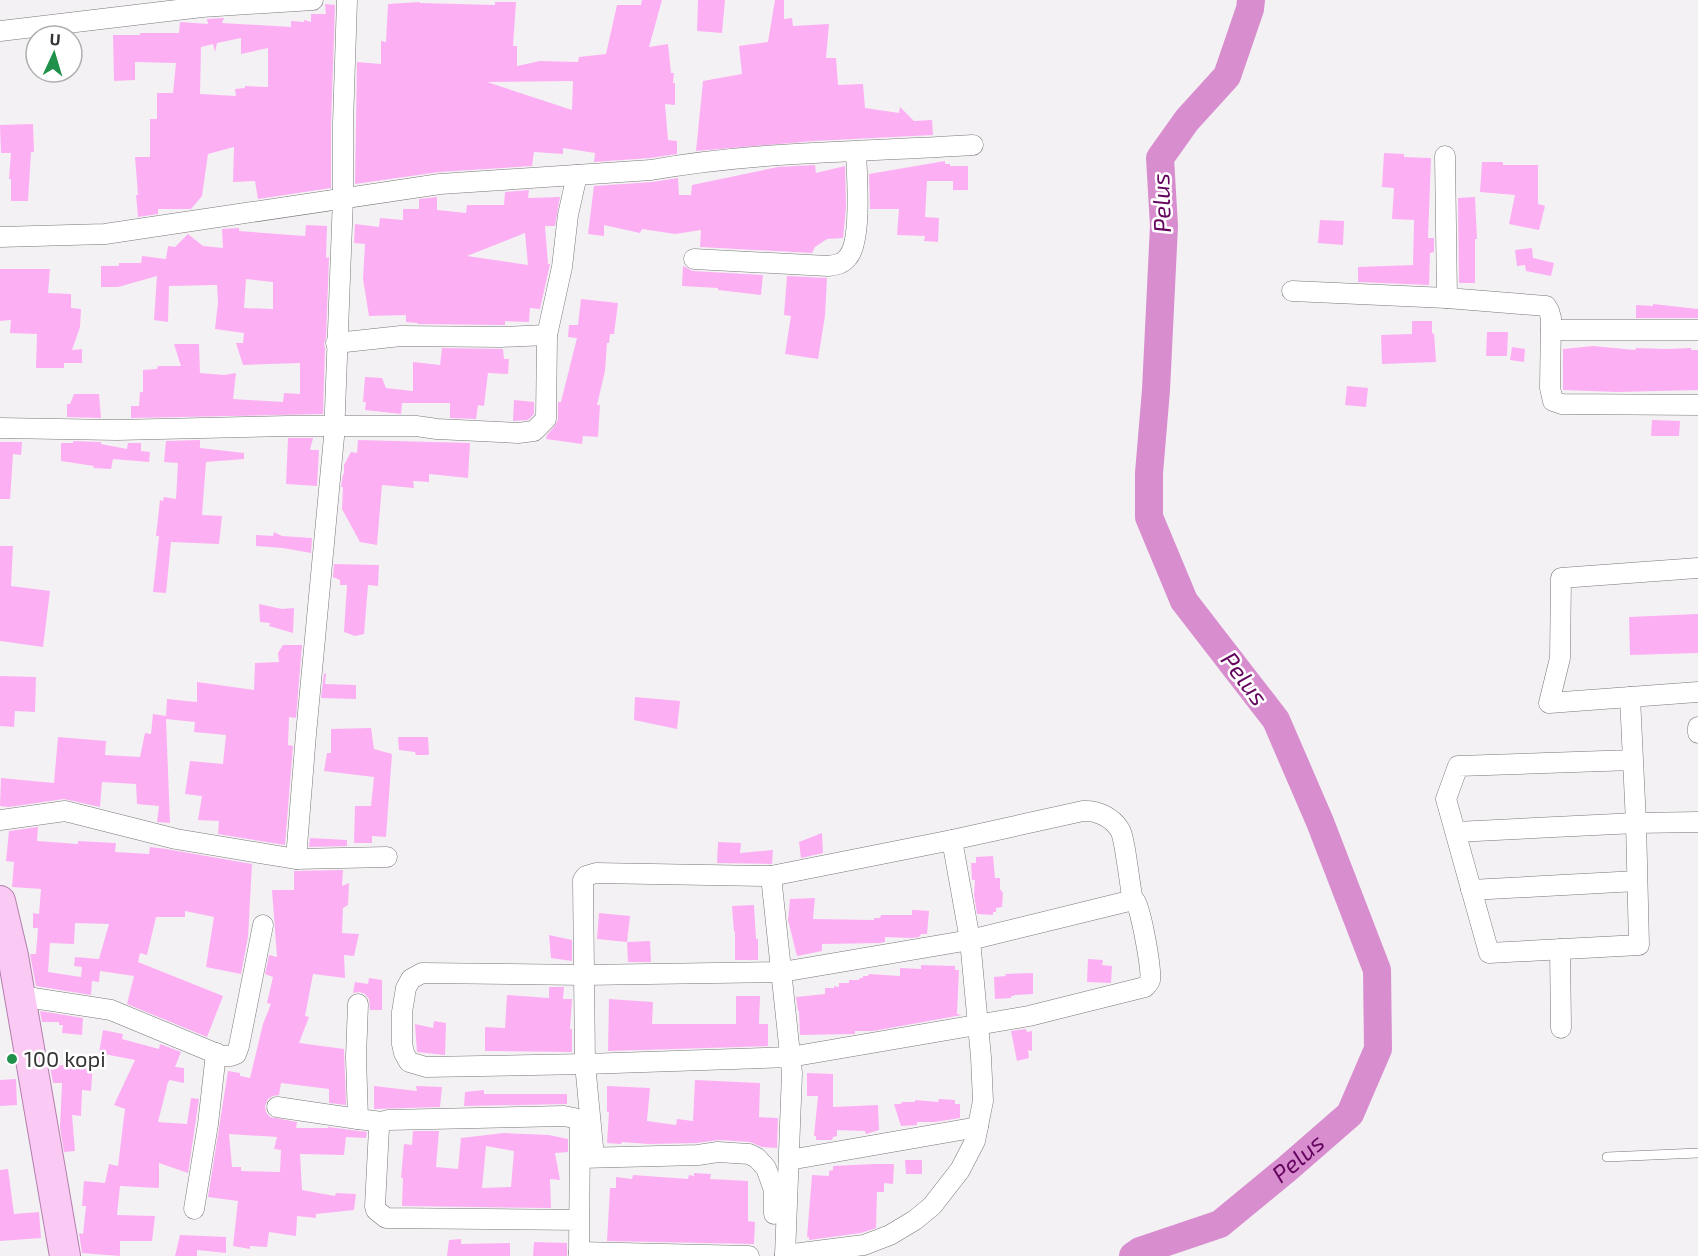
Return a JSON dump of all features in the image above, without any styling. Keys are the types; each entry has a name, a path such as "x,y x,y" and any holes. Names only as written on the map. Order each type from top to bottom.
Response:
{"main road":[{"path":"0,901 13,956 65,1256"}],"street":[{"path":"0,31 202,8 313,0"},
{"path":"296,859 334,427 343,198 347,0"},
{"path":"0,237 105,234 440,184 651,170 684,164 804,152 856,152 973,145"},
{"path":"694,259 828,266 839,264 847,259 855,246 856,152"},
{"path":"1444,156 1447,298"},
{"path":"0,428 117,430 416,426 518,433 534,431 546,419 547,334 562,267 568,215 577,175"},
{"path":"1292,291 1447,298 1546,306 1550,311 1550,388 1553,401 1562,404 1698,405"},
{"path":"1551,330 1698,330"},
{"path":"336,343 401,336 501,337 547,334"},
{"path":"1698,568 1561,578 1560,658 1548,703 1698,692"},
{"path":"1630,697 1633,760 1636,823 1638,945 1489,953 1446,799 1458,766 1633,760"},
{"path":"1698,727 1698,733"},
{"path":"0,820 65,811 176,839 296,859 387,857"},
{"path":"749,1256 579,1254 579,1220 587,1157 583,880 586,876 596,873 771,876 1093,811 1110,819 1121,831 1133,901"},
{"path":"1455,832 1698,822"},
{"path":"781,1256 864,1245 890,1235 915,1220 932,1206 960,1170 975,1141 983,1101 978,1025 970,940 952,840"},
{"path":"771,876 792,1073 789,1160 781,1256"},
{"path":"1471,890 1637,881"},
{"path":"1133,901 1138,904 1150,982 1145,987 1029,1016 790,1057 426,1067 410,1062 404,1053 402,1044 402,1012 406,988 411,979 422,973 584,975 782,972 970,940 1133,901"},
{"path":"20,996 111,1010 222,1056 231,1056 236,1054 239,1046 263,926"},
{"path":"1560,949 1561,1028"},
{"path":"358,1004 356,1057 358,1119"},
{"path":"194,1209 208,1124 216,1053"},
{"path":"277,1107 382,1122 388,1120 564,1116 579,1120 587,1157"},
{"path":"382,1122 377,1137 375,1206 376,1210 386,1218 579,1220"},
{"path":"789,1160 978,1127"},
{"path":"587,1157 734,1152 749,1154 757,1158 766,1168 774,1190 781,1256"}],"lane":[{"path":"1607,1157 1698,1153"}],"building":[{"path":"642,0 662,0 649,47 668,44 671,73 674,73 675,105 665,104 668,140 677,141 677,154 594,162 595,153 563,148 563,154 534,152 532,166 439,172 355,184 357,62 381,64 381,41 386,42 388,4 420,2 495,5 495,2 516,2 513,46 517,46 517,66 540,61 578,62 579,57 606,54 617,5 641,5","holes":["573,81 572,110 487,82"]},
{"path":"698,0 725,0 722,33 697,31"},
{"path":"775,0 784,0 784,19 792,18 793,26 829,24 826,58 836,58 838,85 863,84 865,108 899,113 900,107 914,121 932,120 933,135 814,141 696,151 703,81 742,74 739,46 768,42"},
{"path":"325,4 335,5 331,188 258,199 255,181 233,182 234,147 208,154 202,196 191,209 158,209 158,214 138,217 135,157 150,157 150,119 157,119 157,93 173,93 176,63 135,62 135,80 114,81 113,35 179,33 180,22 208,24 207,19 224,18 222,23 291,27 291,21 311,22 311,14 326,14","holes":["241,38 241,54 268,48 268,87 245,86 245,88 235,89 236,96 200,94 201,47 213,44 215,52 217,43"]},
{"path":"33,124 34,152 31,152 28,201 11,201 11,179 9,179 11,153 1,153 0,125"},
{"path":"1384,153 1404,154 1404,157 1431,158 1428,238 1434,238 1434,252 1430,253 1429,285 1358,282 1358,267 1413,265 1414,220 1392,219 1394,188 1382,187"},
{"path":"945,161 945,164 950,164 950,166 968,166 968,190 953,190 953,181 927,181 925,217 939,218 938,242 924,241 925,236 897,235 899,209 870,209 869,174"},
{"path":"1482,162 1503,162 1503,165 1538,165 1538,204 1545,206 1539,230 1509,224 1515,195 1480,192"},
{"path":"815,165 816,173 845,166 846,207 843,238 827,239 815,247 812,253 700,247 701,230 675,234 642,229 640,233 604,225 604,236 588,234 594,186 678,178 679,195 691,195 692,185 778,167"},
{"path":"529,190 528,198 560,197 555,226 545,226 548,264 550,264 540,309 530,308 529,322 505,321 505,325 418,324 406,322 406,315 369,316 363,279 365,244 354,243 355,224 379,227 380,218 403,220 403,209 419,209 419,199 437,197 437,210 466,213 467,205 504,205 505,192","holes":["525,233 528,265 467,256"]},
{"path":"1475,197 1477,239 1475,239 1475,283 1459,283 1458,198"},
{"path":"1320,220 1344,221 1343,245 1318,243"},
{"path":"306,225 327,226 326,258 329,257 323,414 131,418 131,406 139,406 140,392 143,392 143,370 157,369 158,366 181,366 174,344 199,344 200,373 224,375 236,373 233,399 283,402 284,393 300,394 300,363 243,365 236,343 243,343 244,333 215,329 217,285 169,286 168,322 154,320 157,276 118,287 101,287 101,266 141,263 142,256 166,259 168,246 175,247 188,234 203,246 223,248 222,229 239,228 239,231 305,236","holes":["246,279 273,282 273,309 244,308"]},
{"path":"1532,248 1533,258 1554,263 1551,276 1526,271 1525,265 1517,266 1515,250"},
{"path":"683,266 693,271 763,275 761,295 718,290 718,288 682,286"},
{"path":"0,269 50,269 48,293 71,294 71,308 81,309 80,327 72,350 82,349 82,363 64,363 64,368 36,368 37,334 10,333 11,320 0,321"},
{"path":"787,276 827,278 825,316 818,359 785,354 791,316 784,315"},
{"path":"581,299 618,303 614,334 610,334 609,343 607,343 605,371 597,405 600,405 598,437 583,436 582,444 546,439 558,420 558,402 561,402 577,338 568,337 569,325 578,325"},
{"path":"1653,304 1698,309 1698,318 1636,318 1636,305 1653,306"},
{"path":"1412,321 1432,321 1436,362 1382,364 1381,335 1412,334"},
{"path":"1487,332 1508,332 1507,356 1486,356"},
{"path":"1593,346 1635,350 1636,348 1691,348 1691,350 1698,350 1698,390 1617,392 1563,390 1563,349"},
{"path":"1512,347 1525,349 1524,362 1510,360"},
{"path":"442,348 503,349 504,359 509,359 508,374 488,373 484,406 478,405 476,419 450,418 450,403 402,403 401,414 365,410 366,402 363,402 365,377 382,378 386,388 413,391 413,362 440,365"},
{"path":"1347,386 1368,388 1366,407 1345,405"},
{"path":"74,394 99,394 101,418 67,417 67,404 70,404"},
{"path":"514,400 534,402 534,414 528,420 513,421"},
{"path":"1652,420 1680,421 1679,436 1651,436"},
{"path":"288,438 313,438 310,450 319,450 317,486 286,484"},
{"path":"200,440 200,448 244,453 244,459 206,462 202,515 222,516 219,544 171,542 166,593 153,592 160,500 163,501 164,497 176,499 178,463 164,462 166,441"},
{"path":"358,440 470,443 468,478 429,474 429,482 413,481 414,488 382,485 377,545 360,542 342,509 343,487 341,487 344,465 351,452 357,453"},
{"path":"73,441 101,442 101,444 127,449 128,443 141,443 141,451 150,452 149,462 113,459 111,469 93,468 94,466 61,461 61,443 73,443"},
{"path":"0,442 22,442 21,455 13,454 10,499 0,499"},
{"path":"274,532 282,536 312,538 311,553 256,546 256,535 273,536"},
{"path":"0,546 13,546 11,586 50,591 43,647 0,641"},
{"path":"334,564 379,565 378,586 368,585 364,634 355,636 344,632 347,585 340,585 340,580 333,577"},
{"path":"259,604 282,609 294,608 293,633 269,626 270,623 260,622"},
{"path":"1698,614 1698,653 1630,655 1629,617"},
{"path":"283,645 302,645 296,718 289,717 288,745 293,746 285,845 218,834 219,821 198,820 202,796 185,794 190,761 223,764 226,735 194,732 195,722 166,719 170,823 157,822 159,806 137,804 136,784 102,782 100,807 64,799 9,807 0,806 1,778 54,783 58,737 106,741 105,755 140,757 145,733 151,734 153,714 166,716 167,699 197,702 197,682 254,690 255,663 279,662 278,653"},
{"path":"324,673 326,674 325,684 356,685 356,699 321,698"},
{"path":"0,676 36,677 35,712 15,711 14,727 0,726"},
{"path":"635,697 680,701 677,729 634,720"},
{"path":"371,728 374,749 392,754 386,837 372,836 372,843 354,843 355,806 371,806 374,777 324,771 327,753 331,753 331,729"},
{"path":"398,737 428,737 429,755 416,755 415,752 399,750"},
{"path":"38,827 37,841 78,844 78,841 116,843 115,852 149,854 150,847 252,864 248,937 241,974 206,967 214,917 185,911 185,917 156,917 147,955 140,953 138,962 223,996 207,1037 127,1004 134,976 100,971 99,982 92,981 91,995 36,986 30,954 36,954 38,928 33,928 33,913 39,914 41,889 12,887 14,862 6,861 9,831","holes":["75,923 109,924 99,959 75,957 74,966 82,967 81,977 48,972 50,943 74,944"]},
{"path":"822,833 823,853 801,858 799,842"},
{"path":"310,838 347,840 347,846 309,847"},
{"path":"718,842 741,843 740,853 773,850 772,864 717,863"},
{"path":"993,856 995,878 1000,878 1000,889 1003,893 1002,907 996,908 993,915 977,914 974,895 975,880 972,880 971,863 976,863 976,857"},
{"path":"343,870 342,886 349,883 348,905 343,908 342,933 359,934 354,956 344,955 345,978 313,974 305,1016 309,1017 299,1043 344,1049 346,1105 329,1103 329,1089 281,1083 279,1095 268,1099 265,1106 266,1112 270,1117 297,1122 296,1128 328,1127 367,1132 366,1138 346,1137 344,1155 300,1154 302,1190 335,1196 336,1193 356,1194 354,1210 316,1214 316,1218 297,1216 296,1236 269,1232 267,1247 250,1246 250,1249 233,1246 238,1201 208,1197 228,1071 250,1078 263,1024 271,1004 267,1003 273,977 265,974 269,955 277,957 272,890 294,890 294,871","holes":["229,1134 277,1137 274,1149 281,1150 280,1172 241,1171 241,1167 232,1167"]},
{"path":"815,898 813,919 874,920 874,918 880,918 881,915 912,915 912,910 929,911 927,934 911,938 885,937 885,942 880,943 822,944 822,951 797,956 788,920 790,899"},
{"path":"754,905 758,960 735,960 732,906"},
{"path":"599,913 630,916 627,942 597,939"},
{"path":"549,935 572,940 572,961 551,958"},
{"path":"650,941 651,962 628,962 627,942"},
{"path":"1088,959 1103,960 1102,965 1112,966 1111,983 1087,982"},
{"path":"921,965 955,966 955,970 959,970 957,1014 962,1015 873,1031 855,1031 855,1034 800,1035 796,997 825,994 825,988 839,987 839,983 859,980 869,974 900,976 900,968 921,969"},
{"path":"1033,973 1033,994 995,999 994,977 1006,976 1005,974"},
{"path":"369,978 382,980 382,1010 370,1010 369,999 365,994 353,993 355,982 368,984"},
{"path":"549,987 564,987 563,999 572,999 570,1029 572,1029 572,1052 485,1051 485,1027 505,1028 507,995 549,998"},
{"path":"736,996 760,996 759,1024 768,1024 768,1046 608,1051 609,999 653,1002 652,1024 736,1024"},
{"path":"40,1011 83,1018 82,1035 62,1033 63,1025 59,1025 59,1022 42,1022"},
{"path":"434,1021 446,1023 445,1055 417,1052 415,1024 433,1028"},
{"path":"1026,1029 1027,1032 1032,1031 1032,1051 1028,1050 1029,1058 1017,1061 1011,1031"},
{"path":"103,1030 123,1034 122,1039 159,1049 160,1044 181,1052 175,1067 184,1068 184,1083 170,1080 168,1082 158,1122 187,1124 191,1098 199,1099 188,1173 159,1163 159,1188 120,1186 117,1215 155,1216 152,1241 120,1241 120,1256 82,1253 79,1233 83,1234 86,1206 82,1206 84,1181 105,1183 109,1164 118,1166 125,1109 114,1105 135,1060 99,1053"},
{"path":"93,1063 91,1091 82,1090 81,1116 72,1115 75,1151 64,1152 60,1128 62,1083 53,1083 50,1066"},
{"path":"807,1073 833,1074 833,1107 878,1105 879,1130 866,1134 865,1131 837,1130 837,1136 832,1140 816,1140 814,1136 818,1096 807,1096"},
{"path":"16,1079 17,1105 0,1106 0,1080"},
{"path":"695,1080 760,1083 759,1117 778,1118 777,1148 762,1147 750,1142 719,1140 697,1143 607,1143 609,1112 607,1112 607,1086 650,1088 647,1121 676,1125 677,1119 693,1121"},
{"path":"374,1086 417,1091 416,1086 442,1087 440,1107 374,1109"},
{"path":"484,1090 484,1094 567,1094 567,1104 464,1106 465,1092"},
{"path":"939,1099 955,1100 955,1104 960,1104 960,1118 917,1122 917,1125 901,1126 894,1104 915,1102 915,1100 938,1102"},
{"path":"413,1131 439,1131 436,1167 458,1169 461,1138 504,1133 549,1135 568,1139 568,1152 555,1153 560,1180 550,1179 551,1208 402,1206 403,1178 401,1178 404,1144 412,1145","holes":["486,1146 514,1151 511,1187 482,1188"]},
{"path":"905,1160 922,1160 922,1174 906,1174"},
{"path":"894,1164 893,1184 884,1183 884,1192 877,1192 876,1228 861,1233 809,1240 807,1237 812,1175 829,1176 829,1171 833,1170 833,1166"},
{"path":"8,1169 14,1214 39,1212 41,1238 0,1241 0,1170"},
{"path":"694,1173 711,1174 710,1179 748,1181 748,1221 755,1222 754,1244 607,1241 610,1188 616,1188 616,1177 632,1179 633,1175 688,1179 689,1175 694,1176"},
{"path":"180,1235 226,1237 226,1253 197,1250 197,1256 175,1256"},
{"path":"461,1239 461,1244 510,1243 510,1256 447,1256 449,1240"},
{"path":"534,1242 567,1243 567,1256 533,1256"}],"waterway":[{"name":"Pelus","path":"1133,1256 1140,1251 1220,1224 1288,1168 1350,1114 1378,1049 1377,970 1320,822 1276,720 1184,601 1149,517 1149,473 1156,390 1164,226 1160,158 1187,120 1227,76 1251,0"}],"place":[{"name":"100 kopi","path":"12,1059"}]}
